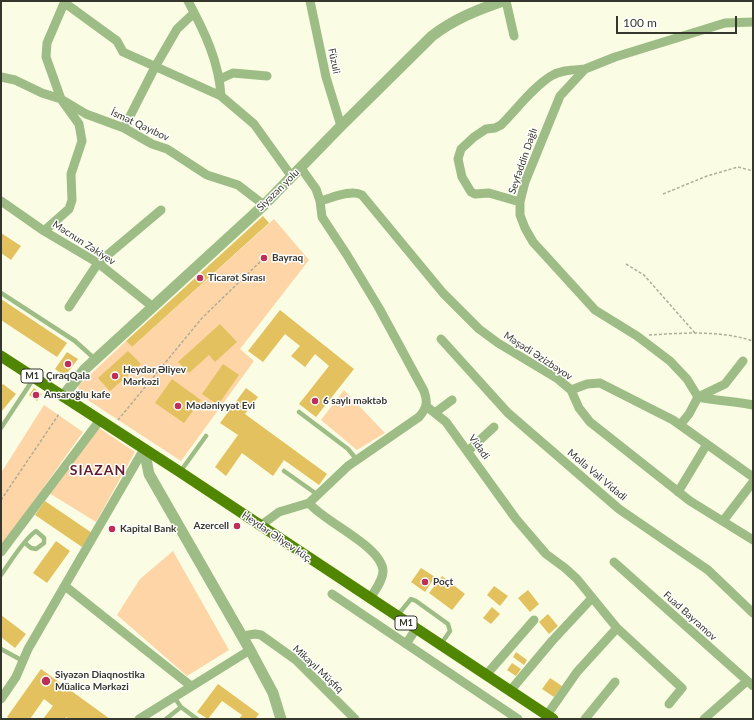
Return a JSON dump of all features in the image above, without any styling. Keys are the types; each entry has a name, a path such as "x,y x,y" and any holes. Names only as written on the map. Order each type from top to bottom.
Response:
{"main road":[{"name":"Heydər Əliyev küç.","path":"1,356 144,448 416,630 550,717"}],"street":[{"path":"188,1 205,33 220,79 221,96"},
{"name":"Füzuli","path":"310,1 326,77 341,126"},
{"path":"505,1 514,36"},
{"name":"Siyəzən yolu","path":"63,396 76,379 95,359 264,205 432,36 448,24 471,12 505,1"},
{"path":"44,231 69,209 72,200 71,174 82,141 78,124 61,99 46,57 47,43 65,2 117,41 124,52 154,67 221,96 254,124 292,177"},
{"path":"124,128 154,67 177,29 194,14"},
{"name":"Seyfəddin Dağlı","path":"698,397 687,379 670,361 637,336 595,310 533,242 524,228 520,215 520,202 525,182 560,96 585,69 615,57 726,23 753,22"},
{"path":"520,202 489,193 475,194 471,192 462,177 458,159 461,149 486,129 495,128 502,125 536,89 551,76 566,70 585,69"},
{"path":"220,79 233,73 267,76"},
{"name":"İsmət Qayıbov","path":"1,77 15,80 42,93 61,99 86,114 124,128 152,144 167,149 207,176 238,185 264,205"},
{"path":"260,526 279,512 310,503 357,460 419,417 426,406 427,400 424,391 379,308 322,217 320,201 316,189 301,168"},
{"name":"Məşədi Əzizbəyov","path":"320,201 350,193 358,193 362,196 443,293 479,329 498,343 558,379 571,390 579,408 590,422 678,492 723,521 752,536"},
{"name":"Məcnun Zəkiyev","path":"1,202 44,231 98,263 153,307"},
{"path":"69,307 98,263 161,210"},
{"name":"Molla Vəli Vidadi","path":"441,339 508,413 619,508 708,570 753,613"},
{"path":"680,425 689,414 698,397 725,384 743,361"},
{"path":"571,390 587,384 600,383 680,425 753,477"},
{"path":"698,397 717,401 736,401 753,405"},
{"path":"436,412 452,400"},
{"name":"Vidadi","path":"426,406 436,412 468,451 516,518 546,554 565,568 618,628 682,688 669,704"},
{"path":"1,552 100,420"},
{"path":"468,451 494,427"},
{"path":"678,492 707,444"},
{"path":"1,699 16,677 23,661 144,448"},
{"path":"144,448 149,474 250,650 273,693 281,719"},
{"path":"723,521 753,482"},
{"path":"310,503 318,512 352,535 369,549 380,563 383,570 382,577 370,599"},
{"name":"Fuad Bayramov","path":"614,562 750,683"},
{"path":"65,586 191,686"},
{"path":"332,594 518,719"},
{"path":"510,691 552,641 592,598"},
{"path":"486,675 534,620"},
{"path":"550,717 577,672 618,628"},
{"path":"406,644 416,630"},
{"name":"Mikayıl Müşfiq","path":"242,636 255,634 261,635 296,660 355,719"},
{"path":"139,719 250,650"},
{"path":"585,719 615,682"},
{"path":"704,719 750,683"}],"lane":[{"path":"1,292 75,341 95,359"},
{"path":"1,428 34,378"},
{"path":"300,412 348,449 357,460"},
{"path":"180,472 206,436"},
{"path":"284,471 318,495"},
{"path":"1,575 25,543"},
{"path":"397,617 411,599 416,601 450,627 450,631 440,645"},
{"path":"1,649 23,661"},
{"path":"174,697 180,707 197,719"},
{"path":"166,719 180,707"}],"path":[{"path":"663,194 708,176 738,167 753,171"},
{"path":"118,420 202,318 264,258"},
{"path":"626,264 644,275 695,333"},
{"path":"637,336 695,333 740,337 753,341"},
{"path":"1,500 58,414"}],"shaded area":[{"path":"274,219 309,260 240,349 254,361 181,461 77,393 79,385 126,341 132,347"},
{"path":"344,390 385,433 357,450 321,420"},
{"path":"44,405 83,432 1,547 1,473"},
{"path":"99,428 135,452 96,522 49,493"},
{"path":"173,551 229,650 187,676 117,615 140,579"}],"building":[{"path":"263,216 269,223 132,347 126,341"},
{"path":"1,233 21,246 11,260 1,253"},
{"path":"1,299 67,343 57,357 1,320"},
{"path":"280,310 354,369 316,417 299,404 329,366 315,354 305,367 291,356 300,346 285,334 263,362 248,351"},
{"path":"220,324 237,342 215,362 209,355 189,373 178,362"},
{"path":"128,351 141,364 110,391 98,378"},
{"path":"67,352 78,359 65,376 55,369"},
{"path":"223,364 239,375 218,405 202,394"},
{"path":"172,379 201,400 184,423 155,403"},
{"path":"3,384 16,394 1,412 1,386"},
{"path":"34,388 42,394 37,401 29,395"},
{"path":"246,388 258,397 245,414 327,474 319,485 284,460 273,476 242,453 226,476 215,467 238,435 220,423"},
{"path":"45,501 92,533 82,547 35,515"},
{"path":"56,541 70,551 47,583 33,573"},
{"path":"421,568 435,577 425,592 411,582"},
{"path":"442,576 465,594 452,610 429,593"},
{"path":"494,586 508,596 500,606 487,595"},
{"path":"528,590 539,604 530,612 518,598"},
{"path":"492,607 500,614 491,624 483,618"},
{"path":"548,614 558,626 549,634 539,622"},
{"path":"1,615 26,634 15,648 1,637"},
{"path":"516,652 527,660 524,665 513,657"},
{"path":"512,663 521,669 516,676 507,670"},
{"path":"41,669 110,719 70,719 66,717 65,719 43,719 53,706 44,699 30,719 10,719 7,717"},
{"path":"550,678 562,686 554,697 542,689"},
{"path":"218,684 259,714 255,719 239,719 242,715 222,701 208,719 197,712"}],"place":[{"name":"Bayraq","path":"264,258"},
{"name":"Ticarət Sırası","path":"200,278"},
{"name":"ÇıraqQala","path":"68,364"},
{"name":"Heydər Əliyev Mərkəzi","path":"115,376"},
{"name":"Ansaroğlu kafe","path":"36,395"},
{"name":"6 saylı məktəb","path":"315,401"},
{"name":"Mədəniyyət Evi","path":"178,406"},
{"name":"Azercell","path":"237,526"},
{"name":"Kapital Bank","path":"112,529"},
{"name":"Poçt","path":"425,582"},
{"name":"Siyəzən Diaqnostika Müalicə Mərkəzi","path":"46,681"}],"district":[{"name":"SIAZAN","path":"98,470"}]}
